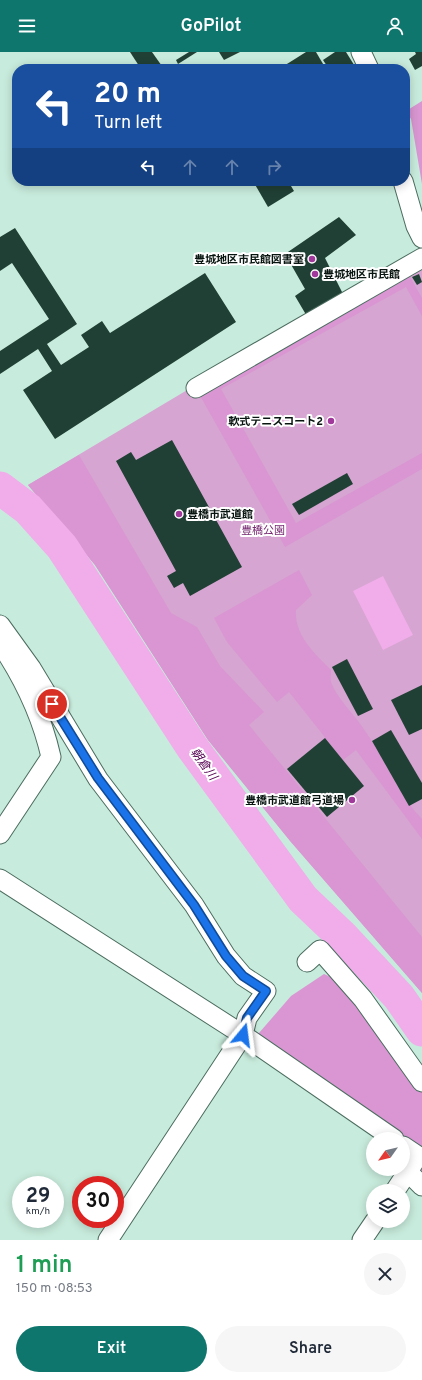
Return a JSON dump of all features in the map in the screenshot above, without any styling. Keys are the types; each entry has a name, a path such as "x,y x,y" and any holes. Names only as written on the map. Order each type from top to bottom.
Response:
{"street":[{"path":"404,186 416,226 422,238"},
{"path":"196,388 422,258"},
{"path":"0,625 32,668 98,778 194,905 226,956 243,976 266,991 247,1018 243,1035 108,1240"},
{"path":"0,643 22,681 35,709 46,738 51,757 0,834"},
{"path":"0,879 243,1035 384,1132"},
{"path":"307,962 320,950 363,999 422,1082"},
{"path":"410,1151 418,1156 410,1169"},
{"path":"410,1174 422,1186"},
{"path":"362,1240 370,1228"}],"green space":[{"name":"豊橋公園","path":"422,250 422,993 291,842 208,740 95,565 28,485"}],"shaded area":[{"path":"422,101 422,184 410,117 410,108"},
{"path":"405,276 410,277 422,298 422,316 406,287 221,389 296,523 422,453 422,469 285,547 198,392"},
{"path":"79,455 171,613 197,627 220,666 264,712 249,725 422,937 422,993 291,842 208,740 95,565 28,485"},
{"path":"299,570 312,595 296,610 298,628 312,651 331,670 331,682 333,688 369,737 397,785 422,819 422,839 356,750 343,760 289,692 277,702 227,642 214,618"},
{"path":"383,576 413,635 383,650 353,591"},
{"path":"324,974 337,980 422,1082 422,1186 410,1174 410,1169 418,1156 410,1150 410,1132 384,1132 253,1040 291,996"}],"building":[{"path":"130,52 152,52 160,64 138,64"},
{"path":"189,52 197,52 178,64 176,60"},
{"path":"219,52 240,52 224,60"},
{"path":"306,52 316,52 323,64 287,64"},
{"path":"335,52 346,52 354,64 326,64 323,60"},
{"path":"415,52 422,52 422,66 415,70 409,59 416,54"},
{"path":"256,186 291,186 294,191 268,207"},
{"name":"豊城地区市民館","path":"339,217 356,235 325,258 344,296 308,318 295,296 305,289 285,254"},
{"path":"15,228 77,324 47,344 61,365 89,347 81,335 102,321 110,333 205,273 236,322 55,439 23,390 52,371 38,349 0,374 0,351 49,319 12,263 0,271 0,237"},
{"path":"419,274 422,282 417,285 412,277"},
{"name":"豊橋市武道館","path":"172,440 242,567 190,596 183,583 174,588 167,576 176,571 116,461 131,452 136,460"},
{"path":"347,473 353,484 299,515 292,504"},
{"path":"347,659 373,709 358,716 332,667"},
{"path":"422,685 422,729 409,735 391,700"},
{"path":"391,730 422,783 422,799 409,806 372,741"},
{"path":"325,738 364,786 327,817 287,769"}],"waterway":[{"name":"朝倉川","path":"0,488 28,509 62,547 192,747 303,899 343,937 399,997 422,1030"}],"place":[{"name":"豊城地区市民館図書室","path":"312,259"},
{"name":"豊城地区市民館","path":"315,274"},
{"name":"軟式テニスコート2","path":"331,421"},
{"name":"豊橋市武道館","path":"179,514"},
{"name":"豊橋市武道館弓道場","path":"352,800"}],"route":[{"path":"52,704 98,778 125,816 194,905 234,967 243,976 266,991 247,1018 243,1035"}]}
